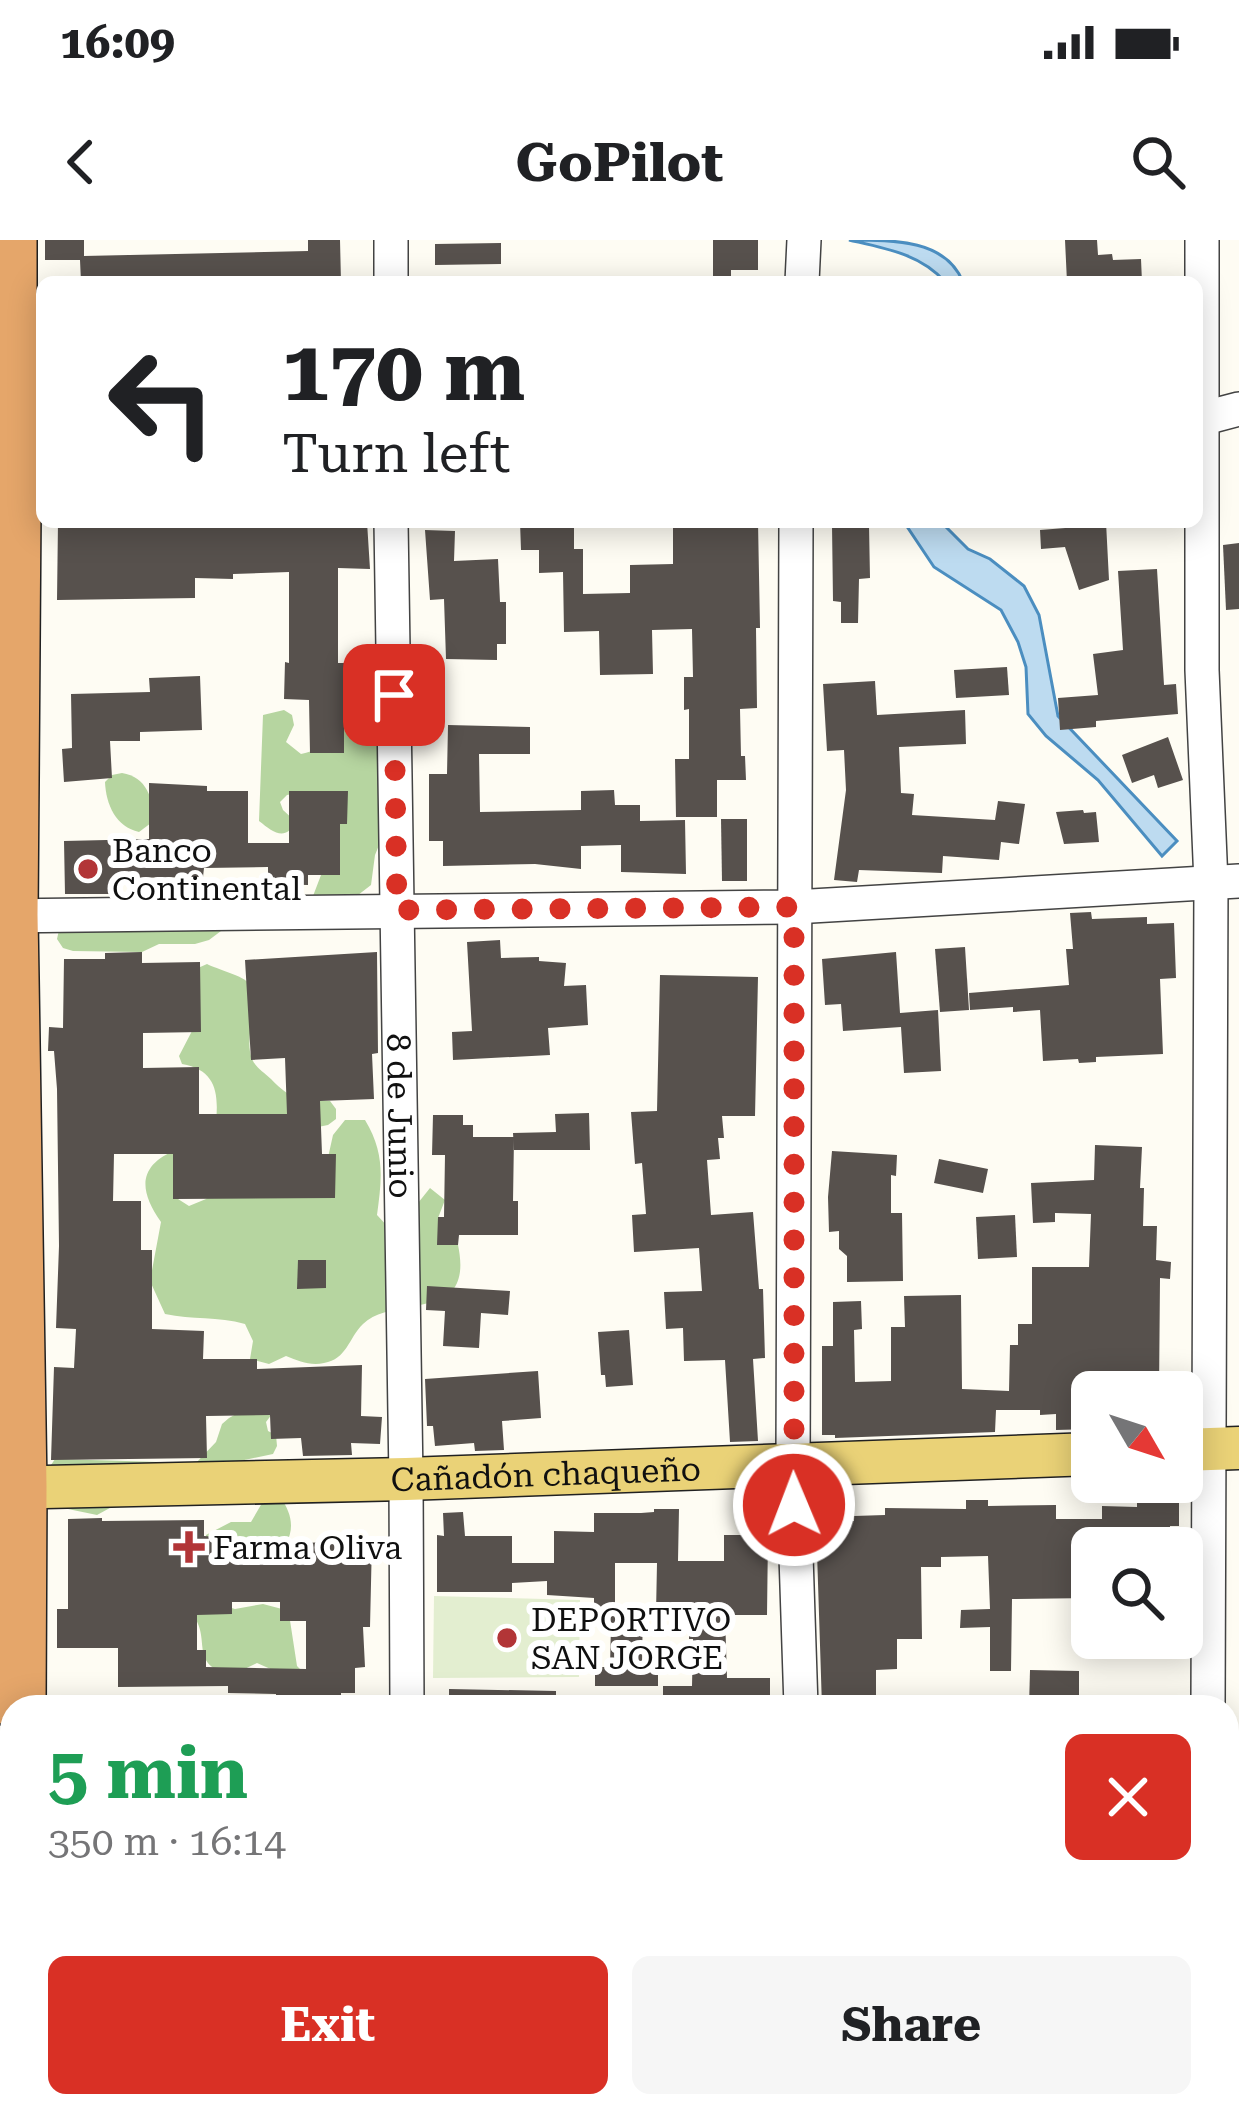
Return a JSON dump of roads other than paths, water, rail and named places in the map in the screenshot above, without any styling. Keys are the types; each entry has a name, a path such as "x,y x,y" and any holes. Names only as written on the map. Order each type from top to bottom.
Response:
{"highway":[{"path":"11,240 18,450 8,510 7,1165 10,1488 19,1695"}],"main road":[{"name":"Cañadón chaqueño","path":"10,1488 1071,1455"}],"street":[{"path":"391,240 391,276"},
{"path":"802,276 804,240"},
{"path":"1201,276 1202,240"},
{"path":"1203,419 1239,409"},
{"name":"8 de Junio","path":"392,528 406,1695"},
{"path":"796,528 793,1465 801,1695"},
{"path":"1200,528 1202,670 1225,882 1208,1695"},
{"path":"6,915 794,907 1225,882"}],"water":[{"path":"849,240 917,245 945,258 960,276 939,276 888,249"},
{"path":"908,528 947,528 968,549 990,559 1024,586 1039,615 1058,716 1177,841 1162,856 1098,780 1046,736 1028,714 1026,667 1001,610 934,567"}],"place":[{"name":"Banco Continental","path":"88,869"},
{"name":"Farma Oliva","path":"189,1547"},
{"name":"DEPORTIVO SAN JORGE","path":"507,1638"}]}
